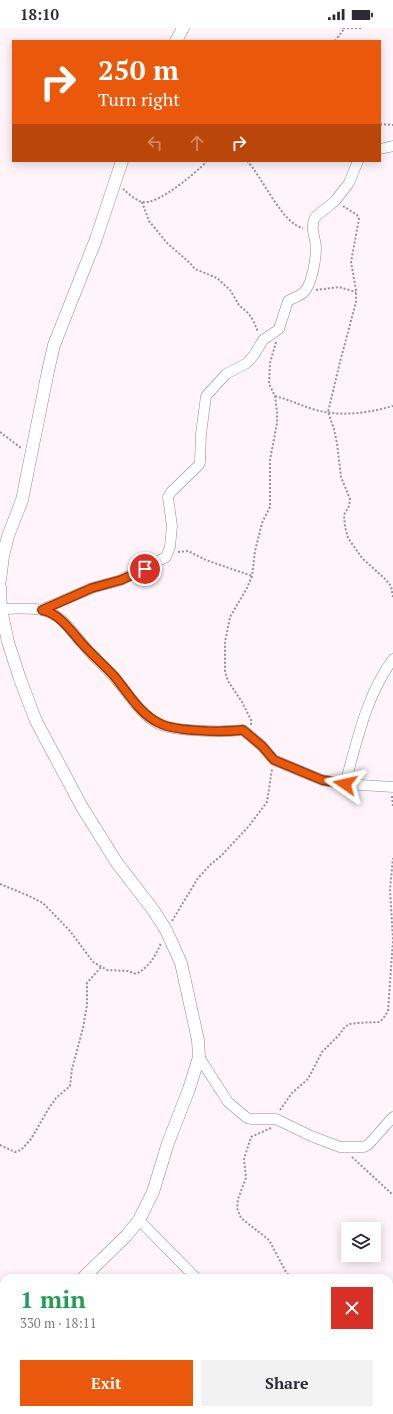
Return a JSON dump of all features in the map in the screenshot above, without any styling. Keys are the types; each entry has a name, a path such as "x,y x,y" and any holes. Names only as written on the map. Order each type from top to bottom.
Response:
{"street":[{"path":"177,40 183,28"},
{"path":"381,149 393,146"},
{"path":"0,580 3,556 8,536 22,500 54,345 96,239 122,162"},
{"path":"42,610 92,588 121,580 166,557 170,547 172,526 168,497 199,465 206,396 226,374 247,363 263,340 279,329 288,301 304,291 309,284 315,262 316,247 312,227 316,217 335,201 349,183 358,162"},
{"path":"0,587 1,609 8,642 36,721 82,807 117,863 154,911 166,930 181,963 196,1025 199,1057 189,1089 168,1143 153,1192 139,1220 118,1245 87,1274"},
{"path":"1,609 42,610 51,613 63,622 114,676 146,715 159,724 171,728 223,732 242,730 252,736 274,760 322,780 345,784 393,787"},
{"path":"345,784 369,702 385,670 393,659"},
{"path":"199,1057 228,1102 247,1118 280,1121 340,1147 364,1147 370,1144 393,1117"},
{"path":"139,1220 192,1274"}],"path":[{"path":"336,40 343,28 362,28"},
{"path":"381,124 393,125"},
{"path":"142,202 150,201 171,190 198,171 206,162"},
{"path":"248,162 258,174 274,202 290,219 299,227 312,227"},
{"path":"114,183 142,202 149,221 166,244 190,262 195,269 217,278 230,290 239,305 253,320 263,340"},
{"path":"335,201 357,215 359,219 351,262 356,292 356,302 328,412 336,436 341,477 350,498 349,506 344,515 348,538 362,558 384,578 390,586 393,596"},
{"path":"304,291 339,287 356,292"},
{"path":"252,736 251,720 242,702 228,681 225,672 224,659 226,634 230,617 247,588 252,576 255,551 262,523 270,507 270,460 277,423 275,396 269,384 270,363 279,329"},
{"path":"275,396 292,400 317,410 347,415 393,406"},
{"path":"0,432 31,456"},
{"path":"166,557 188,551 206,560 252,576"},
{"path":"0,884 43,903 70,931 93,962 107,970 128,971 136,974 143,970 154,958 166,930 198,878 249,826 267,802 274,760"},
{"path":"288,1274 269,1240 241,1218 237,1208 238,1199 246,1178 244,1158 251,1137 269,1130 280,1121 284,1103 308,1079 322,1052 344,1028 349,1024 379,1022 388,1011 393,940 390,889 393,858"},
{"path":"0,1145 15,1152 21,1150 32,1139 56,1098 70,1086 72,1069 83,1028 87,1005 87,983 102,967"},
{"path":"340,1147 393,1195"}],"route":[{"path":"145,569 121,580 92,588 42,610 51,613 63,622 114,676 146,715 159,724 171,728 223,732 243,730 252,736 274,760 304,771 322,780 345,784"}]}
